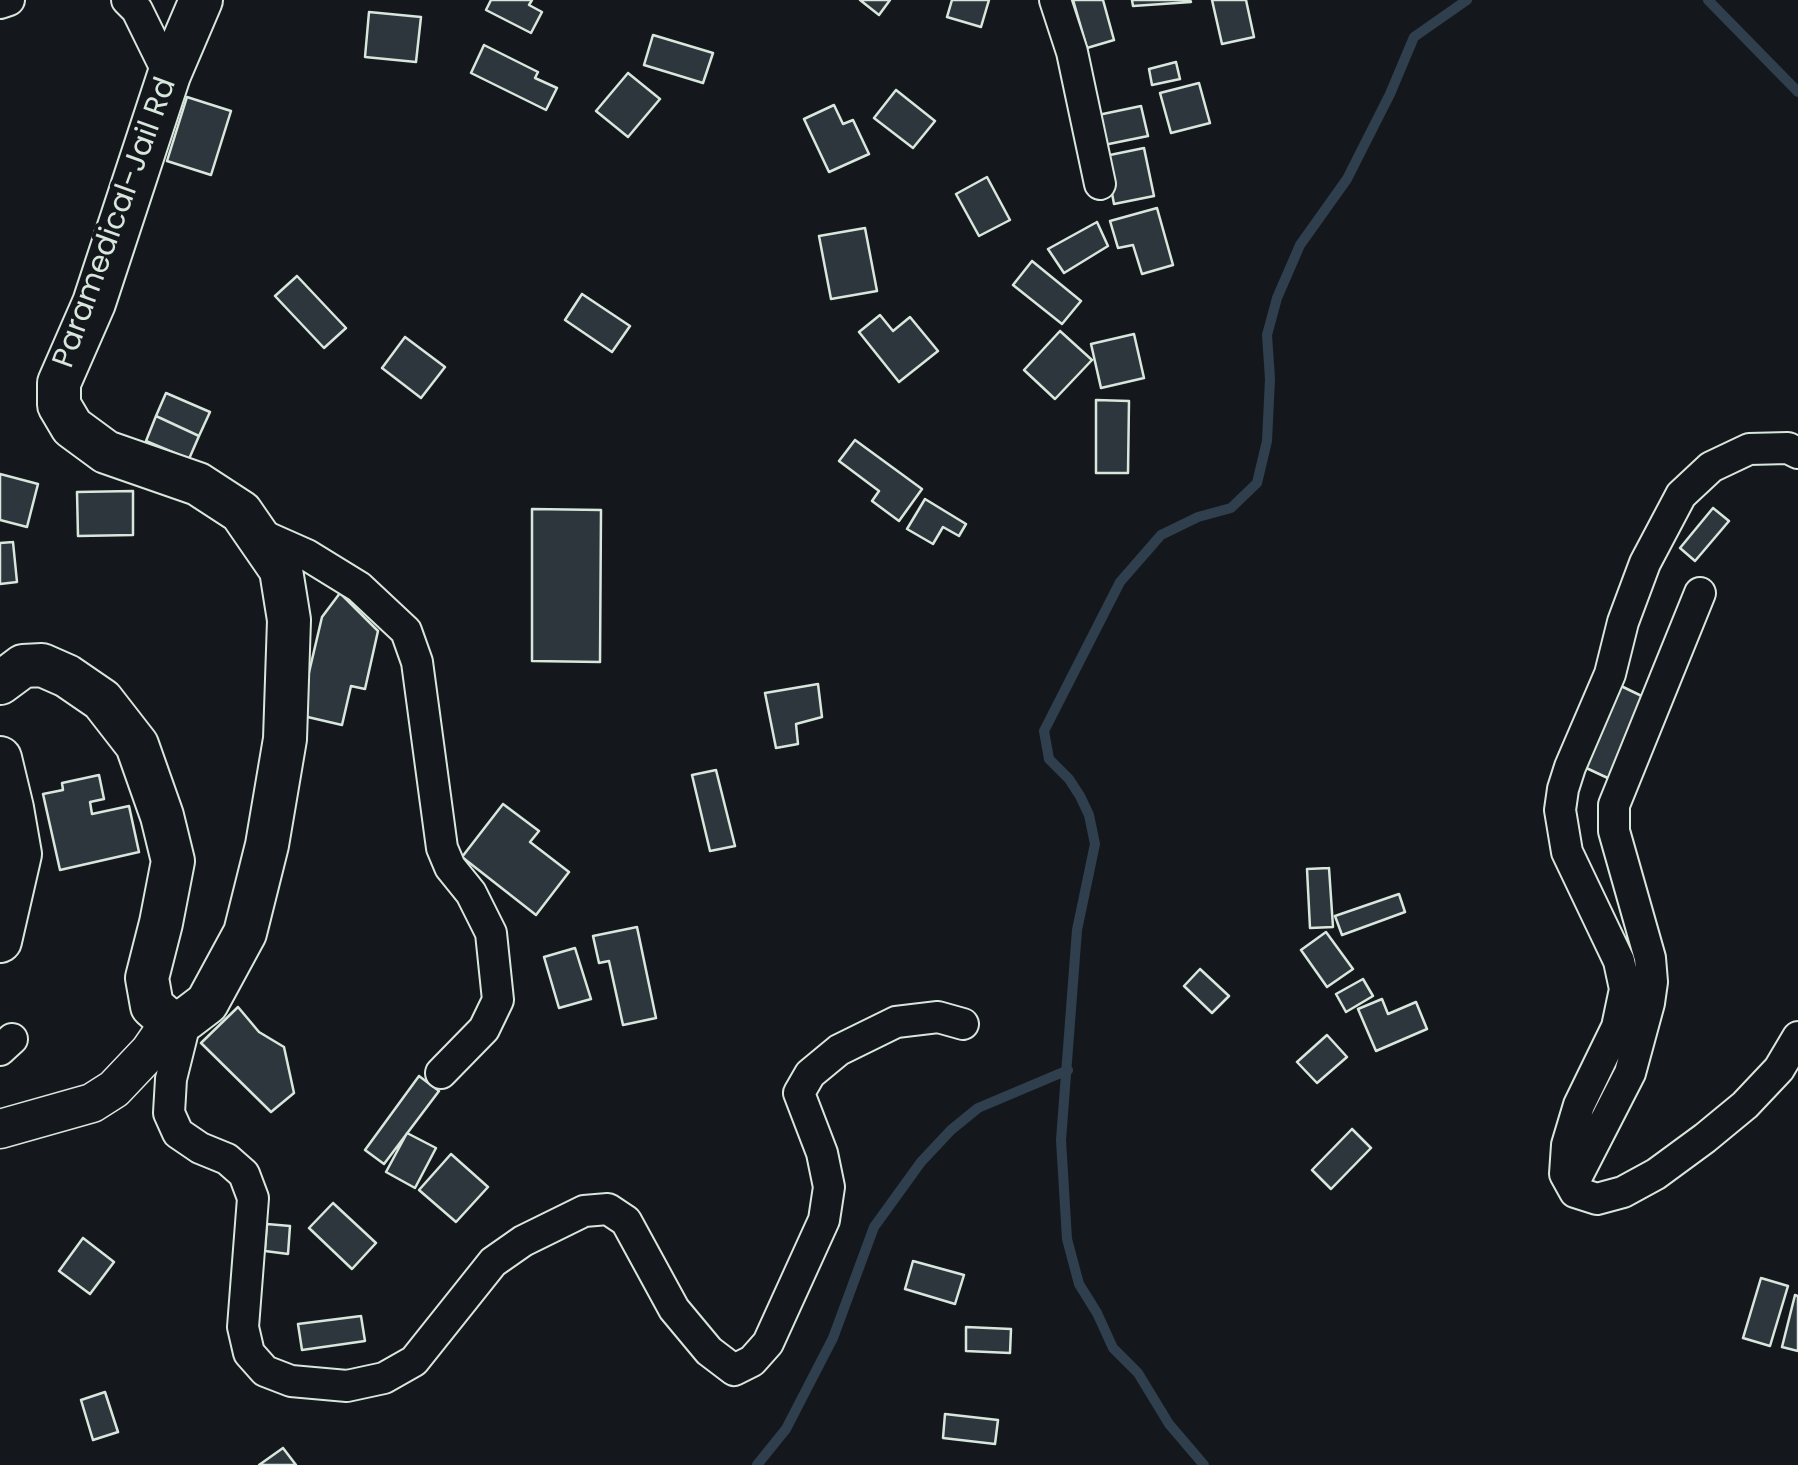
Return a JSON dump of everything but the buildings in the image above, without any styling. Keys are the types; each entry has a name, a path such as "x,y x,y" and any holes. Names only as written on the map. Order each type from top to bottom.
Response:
{"main road":[{"name":"Paramedical-Jail Rd","path":"178,1021 207,1002 245,933 266,844 285,739 289,620 281,570 241,512 198,484 106,452 72,428 59,405 58,383 94,303 170,75 201,0"},
{"path":"0,683 22,666 42,665 67,676 102,700 137,745 173,861 146,978 152,1006 178,1021"},
{"path":"0,758 20,854 0,942"}],"street":[{"path":"0,3 9,0"},
{"path":"127,0 137,10 170,75"},
{"path":"1055,0 1072,52 1100,184"},
{"path":"1798,453 1788,448 1749,449 1710,467 1681,495 1645,562 1623,622 1610,674 1563,789 1560,810 1567,852 1618,961 1625,988 1617,1027 1579,1105 1566,1145 1565,1174 1575,1192 1597,1199 1623,1192 1656,1174 1745,1105 1779,1069 1798,1037"},
{"path":"255,532 307,554 386,610 406,631 418,662 442,848 491,933 498,1000 484,1029 441,1073"},
{"path":"1572,1186 1630,1073 1652,982 1650,958 1614,831 1614,805 1700,593"},
{"path":"178,1021 169,1113 178,1133 200,1148 228,1159 244,1174 253,1198 244,1328 249,1353 265,1372 291,1381 347,1386 384,1378 414,1361 494,1262 523,1241 584,1211 608,1209 626,1221 674,1310 709,1351 734,1370 752,1362 768,1343 824,1220 828,1187 822,1153 799,1094 810,1074 839,1050 896,1022 938,1018 963,1024"},
{"path":"0,1130 92,1103 114,1090 178,1021"}],"waterway":[{"path":"1204,1465 1169,1424 1138,1373 1113,1348 1079,1284 1067,1239 1061,1140 1077,930 1095,844 1080,796 1049,759 1044,731 1120,582 1161,535 1198,517 1231,508 1257,483 1267,441 1267,335 1277,298 1300,245 1347,179 1414,37 1467,0"},
{"path":"1708,0 1798,92"},
{"path":"757,1465 786,1429 833,1338 874,1227 921,1162 978,1108 1068,1070"}]}
